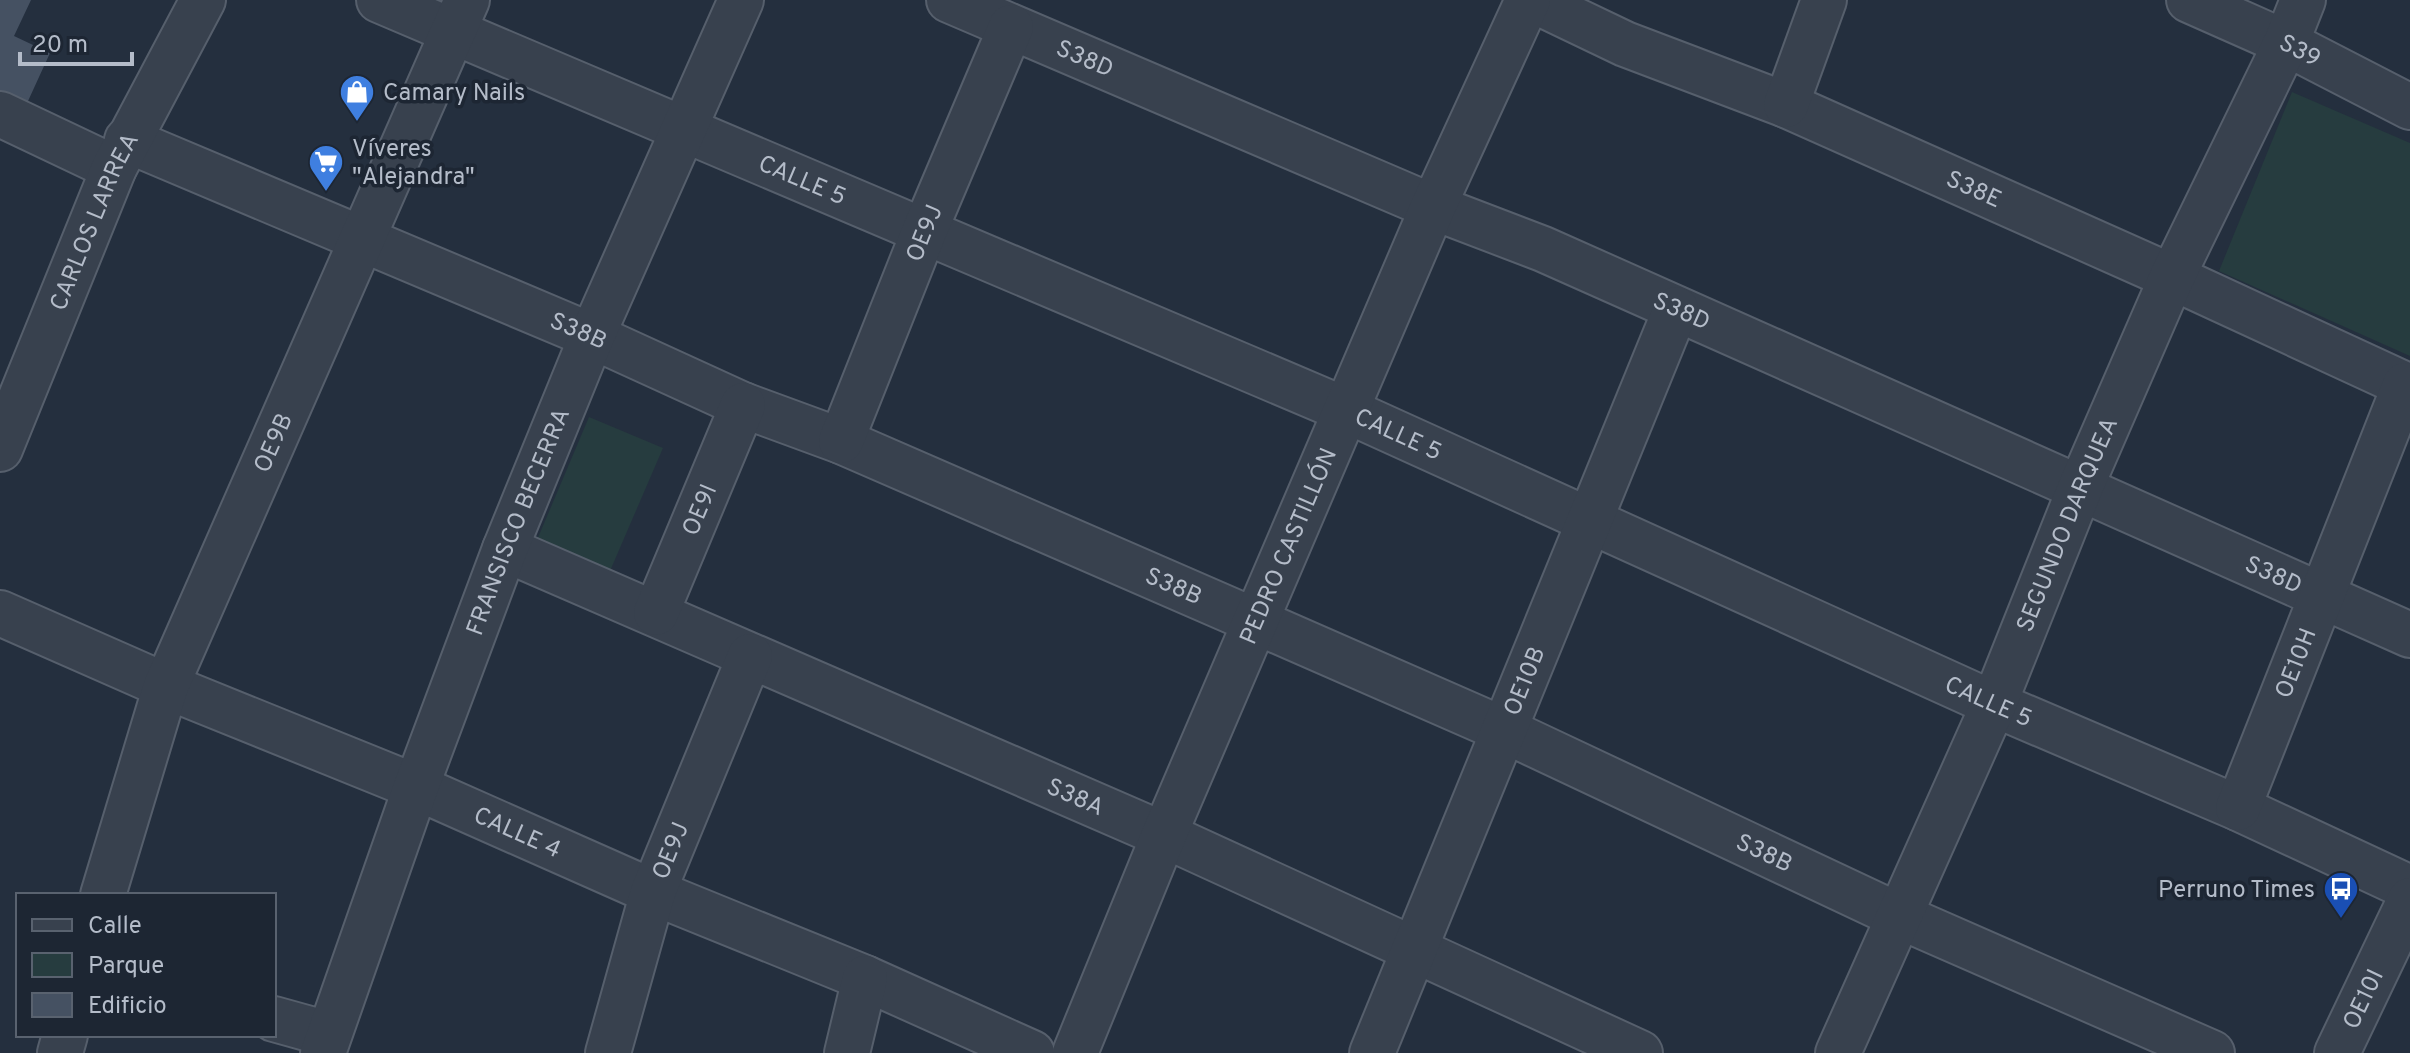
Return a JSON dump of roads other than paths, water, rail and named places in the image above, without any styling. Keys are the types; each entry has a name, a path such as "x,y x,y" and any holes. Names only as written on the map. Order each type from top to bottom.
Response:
{"street":[{"name":"CARLOS LARREA","path":"0,449 121,154 203,0"},
{"name":"CALLE 5","path":"379,0 460,16 684,130 1348,411 1994,704 2238,808 2410,888"},
{"name":"FRANSISCO BECERRA","path":"326,1044 416,787 505,549 592,336 741,0"},
{"name":"S38D","path":"949,0 1433,207 1543,249 2410,635"},
{"name":"S38E","path":"1530,0 1625,44 1786,105 2172,277 2407,386"},
{"name":"PEDRO CASTILLÓN","path":"1075,1053 1164,835 1433,207 1530,0"},
{"path":"1786,105 1824,0"},
{"name":"S39","path":"2189,0 2286,43 2410,107"},
{"name":"SEGUNDO DARQUEA","path":"1838,1053 1897,915 1994,704 2081,486 2172,277 2286,43 2303,0"},
{"name":"OE9B","path":"104,893 166,686 460,16"},
{"name":"OE9J","path":"841,441 924,232 1011,27"},
{"name":"S38B","path":"0,114 364,240 592,336 743,405 841,441 1504,730 1897,915 2212,1053"},
{"name":"OE10B","path":"1372,1053 1676,309"},
{"name":"OE10H","path":"2238,808 2407,386"},
{"name":"OE9I","path":"656,613 743,405"},
{"name":"S38A","path":"505,549 1164,835 1640,1053"},
{"name":"CALLE 4","path":"0,613 166,686 416,787 653,892 865,978 1032,1053"},
{"name":"OE9J","path":"608,1053 653,892 750,656"},
{"name":"OE10I","path":"2337,1053 2410,900"},
{"path":"847,1053 865,978"},
{"path":"276,1020 326,1044"}],"place":[{"name":"Camary Nails","path":"357,123"},
{"name":"Víveres \"Alejandra\"","path":"326,193"},
{"name":"Perruno Times","path":"2341,920"}]}
